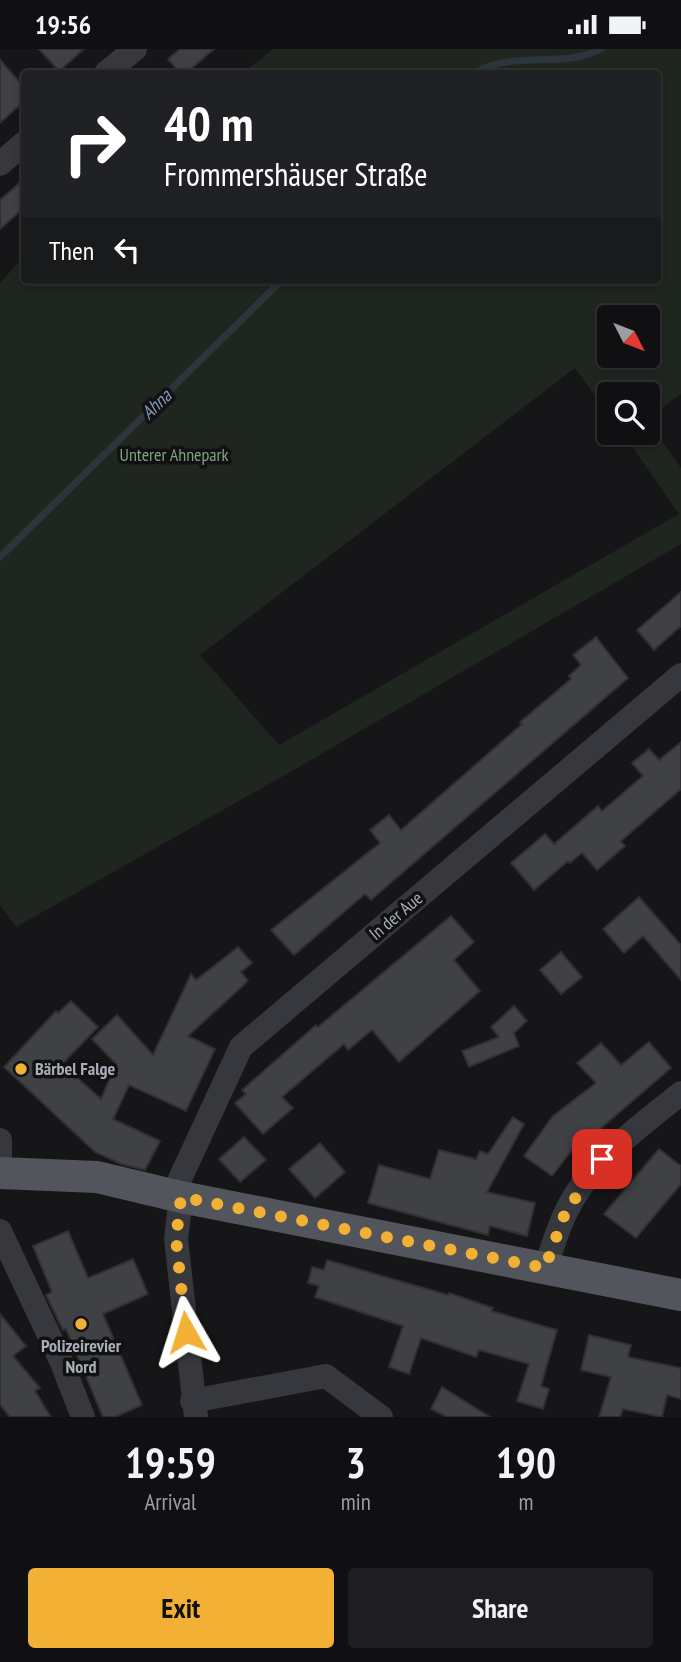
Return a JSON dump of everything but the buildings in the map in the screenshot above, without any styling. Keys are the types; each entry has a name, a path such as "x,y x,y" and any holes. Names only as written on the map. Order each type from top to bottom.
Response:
{"main road":[{"path":"0,1173 97,1177 177,1196 681,1295"}],"street":[{"path":"110,70 135,49"},
{"path":"0,164 21,146"},
{"name":"In der Aue","path":"194,1409 176,1239 177,1196 241,1047 679,681"},
{"path":"545,1268 565,1213 584,1182 602,1159 681,1093"},
{"path":"0,1140 0,1160"},
{"path":"0,1231 62,1363 83,1417"},
{"path":"194,1409 326,1376 381,1417"}],"green space":[{"name":"Unterer Ahnepark","path":"273,49 681,49 681,394 660,409 660,382 597,382 597,398 575,368 200,655 279,745 679,514 631,445 660,445 660,438 681,468 681,544 292,771 16,927 0,905 0,283 21,259 21,284 661,284 661,70 247,70"}],"waterway":[{"name":"Ahna","path":"481,70 506,62 570,58 601,49"},
{"name":"Ahna","path":"0,557 278,284"}],"place":[{"name":"Bärbel Falge","path":"21,1069"},
{"name":"Polizeirevier Nord","path":"81,1324"}],"route":[{"path":"186,1332 176,1239 181,1197 545,1268 565,1213 602,1159"}]}
